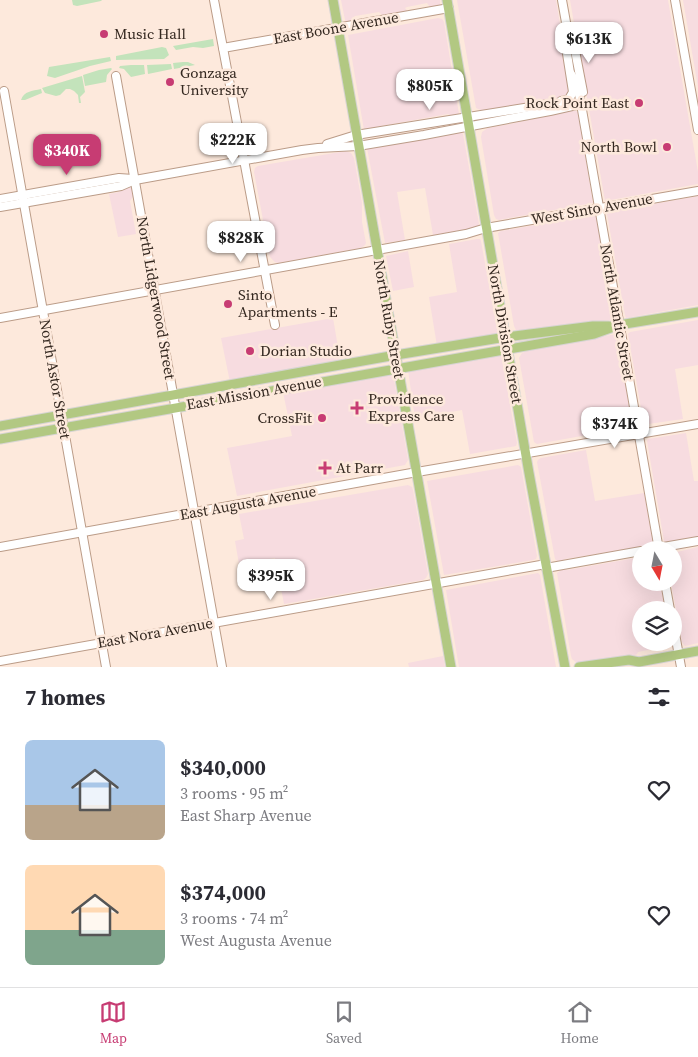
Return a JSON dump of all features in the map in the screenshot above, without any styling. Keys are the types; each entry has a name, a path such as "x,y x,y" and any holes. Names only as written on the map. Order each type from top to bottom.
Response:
{"main road":[{"name":"North Ruby Street","path":"333,0 451,667"},
{"name":"North Division Street","path":"448,4 486,228 565,667"},
{"path":"619,325 698,312"},
{"name":"East Mission Avenue","path":"0,426 506,337 593,326 619,325"},
{"name":"East Mission Avenue","path":"0,439 594,334 619,325"},
{"path":"579,667 628,660 636,665 698,650"}],"street":[{"path":"214,0 275,325"},
{"name":"North Atlantic Street","path":"562,0 567,28 573,40 577,57 583,92 581,104"},
{"path":"675,0 698,130"},
{"name":"East Boone Avenue","path":"223,48 338,28 448,4"},
{"name":"North Atlantic Street","path":"567,28 565,41 571,74 577,85 581,104 658,541"},
{"path":"318,148 356,135 549,104 569,99 573,92 571,74"},
{"name":"North Lidgerwood Street","path":"116,76 222,667"},
{"name":"North Astor Street","path":"4,91 106,667"},
{"path":"549,104 581,104"},
{"path":"0,207 23,199 119,178 135,180 318,148 358,146 550,112 581,104"},
{"name":"West Sinto Avenue","path":"0,318 698,190"},
{"path":"0,199 23,199"},
{"name":"East Augusta Avenue","path":"0,548 417,472 698,424"},
{"path":"682,544 698,541"},
{"name":"East Nora Avenue","path":"0,662 214,622 632,552"},
{"path":"678,651 681,667"}],"shaded area":[{"path":"341,0 440,0 440,5 431,8 427,3 405,8 408,12 383,16 379,12 355,16 352,18 356,21 346,23"},
{"path":"457,0 556,0 571,90 565,98 483,111 476,108"},
{"path":"570,0 668,0 698,172 698,184 605,201"},
{"path":"683,0 698,0 698,87"},
{"path":"438,18 444,22 459,114 452,116 448,114 364,130 348,35"},
{"path":"574,110 578,112 593,203 496,219 481,137 482,132 488,128"},
{"path":"461,132 463,134 478,226 433,235 425,188 397,192 405,240 385,243 367,148"},
{"path":"346,151 351,153 354,158 362,203 365,245 361,248 275,262 270,257 254,172 255,168"},
{"path":"132,187 134,195 130,201 136,234 118,237 109,194"},
{"path":"698,196 698,305 626,318 607,214"},
{"path":"594,215 597,218 613,318 562,327 520,332 516,330 498,233"},
{"path":"477,239 481,241 498,335 437,346 429,297 457,292 449,244"},
{"path":"408,251 414,287 393,291 386,256"},
{"path":"333,318 340,359 230,382 221,338"},
{"path":"698,320 698,365 675,369 683,419 645,424 628,334 630,332"},
{"path":"616,334 632,427 537,444 534,442 519,358 522,353"},
{"path":"501,355 516,446 470,454 462,410 415,419 408,370"},
{"path":"387,374 394,380 408,460 405,465 237,496 227,448 292,436 283,392"},
{"path":"686,433 694,481 698,481 698,537 677,541 664,541 648,439"},
{"path":"586,450 595,501 644,493 653,541 632,541 632,548 557,561 555,559 537,462 541,458"},
{"path":"518,465 521,467 536,559 444,575 427,481"},
{"path":"408,485 413,490 428,574 423,580 284,604 275,558 239,564 235,541 244,539 239,514"},
{"path":"698,547 698,643 685,646 682,642 682,601 674,601 672,591 682,591 682,551"},
{"path":"632,559 632,591 661,591 663,601 632,601 632,651 643,651 635,655 581,663 577,663 572,659 557,573 563,569 567,570"},
{"path":"538,573 540,575 556,667 459,667 446,590"},
{"path":"443,656 445,667 409,667 408,663"}],"green space":[{"path":"72,0 102,0 77,6 73,5"},
{"path":"213,39 214,46 203,48 193,47 176,50 173,46"},
{"path":"162,47 166,48 169,55 164,59 116,60 116,56"},
{"path":"110,57 111,61 55,78 47,76 49,67"},
{"path":"188,62 195,65 174,69 173,63"},
{"path":"171,64 172,69 148,74 147,65"},
{"path":"144,65 145,74 131,77 124,69 119,68 120,66"},
{"path":"111,68 106,82 85,86 83,75"},
{"path":"82,76 85,92 80,97 81,103 79,103 78,95 70,89 66,89 56,96 45,93 42,88"},
{"path":"41,89 42,93 21,100 26,93"}],"place":[{"name":"Music Hall","path":"104,34"},
{"name":"Gonzaga University","path":"170,82"},
{"name":"Rock Point East","path":"639,103"},
{"name":"North Bowl","path":"667,147"},
{"name":"Sinto Apartments - E","path":"228,304"},
{"name":"Dorian Studio","path":"250,351"},
{"name":"Providence Express Care","path":"357,408"},
{"name":"CrossFit","path":"322,418"},
{"name":"At Parr","path":"325,468"}]}
